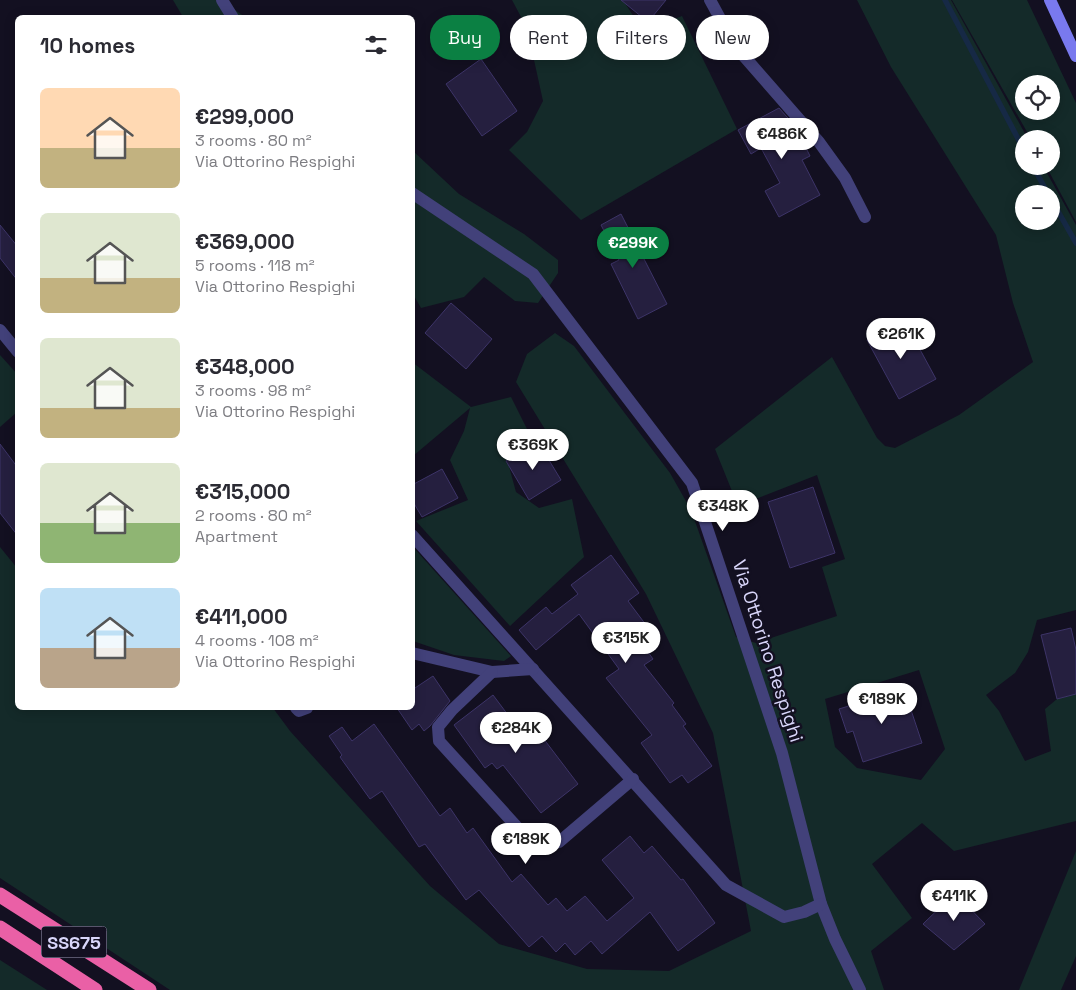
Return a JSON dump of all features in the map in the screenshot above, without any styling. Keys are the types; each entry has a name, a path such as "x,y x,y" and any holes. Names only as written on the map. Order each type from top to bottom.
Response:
{"highway":[{"name":"SS675","path":"0,894 148,990"},
{"name":"SS675","path":"0,928 95,990"}],"main road":[{"path":"1050,0 1076,56"}],"street":[{"path":"222,0 231,15"},
{"path":"710,0 735,46 819,142 845,178 865,218"},
{"name":"Via Ottorino Respighi","path":"415,195 533,274 692,483 782,753 821,904 835,940 860,990"},
{"path":"0,330 15,348"},
{"path":"415,538 633,778 726,885 784,917 804,912 821,904"},
{"path":"415,654 492,672 533,669"},
{"path":"492,672 452,710 438,727 439,741 527,838 544,844 559,842 633,778"}],"green space":[{"path":"173,0 221,0 242,15 182,15"},
{"path":"512,0 623,0 633,15 597,15 597,60 686,60 686,24 696,45 696,60 703,60 737,129 581,220 509,150 527,132 543,101 534,60 587,60 587,15 520,15"},
{"path":"857,0 951,0 1015,116 1015,120 1017,120 1023,130 1015,130 1015,175 1048,175 1054,185 1015,185 1015,230 1060,230 1060,196 1076,225 1076,610 1037,620 1028,652 1015,673 986,695 999,711 1025,761 1051,751 1045,709 1057,699 1076,694 1076,821 954,851 922,823 872,864 912,918 871,951 884,990 170,990 0,878 0,547 15,566 15,710 274,710 290,731 430,886 499,944 587,969 669,971 751,931 713,733 646,594 516,382 527,354 555,333 574,346 670,473 691,510 736,637 756,643 837,616 822,567 845,559 817,475 738,506 715,449 832,357 877,438 885,446 895,448 959,415 1033,362 1013,303 996,235 891,67","holes":["919,670 945,749 921,780 857,768 835,747 825,699"]},
{"path":"952,0 1027,0 1076,103 1076,222 1060,192 1060,185 1056,185 1051,175 1060,175 1060,130 1026,130 1020,120 1060,120 1060,75 1015,75 1015,111"},
{"path":"415,153 459,194 524,234 558,260 558,273 538,303 515,301 484,277 464,297 421,308 415,298"},
{"path":"0,355 15,372 15,414 0,427"},
{"path":"415,364 471,407 511,397 528,431 504,448 516,492 539,508 572,499 584,557 510,626 416,521 468,500 450,460 464,431 470,408 415,454"},
{"path":"415,549 511,656 504,661 454,655 415,642"},
{"path":"1076,851 1076,956 1061,990 1019,990"},
{"path":"0,960 47,990 0,990"}],"building":[{"path":"621,0 666,0 654,15 639,15"},
{"path":"482,60 517,111 482,136 446,84"},
{"path":"779,108 795,126 810,156 802,160 820,195 779,217 765,191 780,183 761,148 751,154 738,130"},
{"path":"621,214 667,304 638,319 611,264 619,260 601,225"},
{"path":"0,225 15,243 15,277 0,258"},
{"path":"451,303 492,339 466,369 425,333"},
{"path":"904,320 936,379 899,399 867,340"},
{"path":"538,442 561,480 529,500 506,461"},
{"path":"0,444 15,464 15,532 0,513"},
{"path":"442,469 458,498 422,517 415,505 415,483"},
{"path":"813,487 835,553 790,568 768,502"},
{"path":"611,555 639,593 628,601 649,629 638,638 653,659 644,665 674,703 672,705 686,724 683,726 712,766 688,783 682,775 670,783 641,743 652,735 606,678 619,669 579,614 536,650 519,630 546,607 552,614 578,594 571,585"},
{"path":"1071,628 1076,650 1076,694 1057,699 1041,635"},
{"path":"433,676 450,701 424,731 419,724 412,730 398,710 415,710 415,688"},
{"path":"904,689 922,743 863,762 853,731 847,733 839,709"},
{"path":"493,695 529,743 540,734 578,784 541,813 503,765 497,769 492,763 485,768 454,725"},
{"path":"374,724 440,816 450,808 467,833 473,828 512,882 521,874 548,905 556,898 567,911 585,896 607,921 634,898 602,860 630,836 644,853 652,846 681,880 683,879 715,923 678,951 650,912 602,954 591,941 575,955 565,943 556,952 542,936 529,947 479,890 466,900 425,844 419,847 382,791 370,799 340,757 342,755 329,736 342,727 352,741"},
{"path":"955,893 985,924 954,950 923,924"}],"waterway":[{"path":"945,0 1015,133"},
{"path":"1038,175 1043,185"},
{"path":"1060,215 1076,243"}]}
